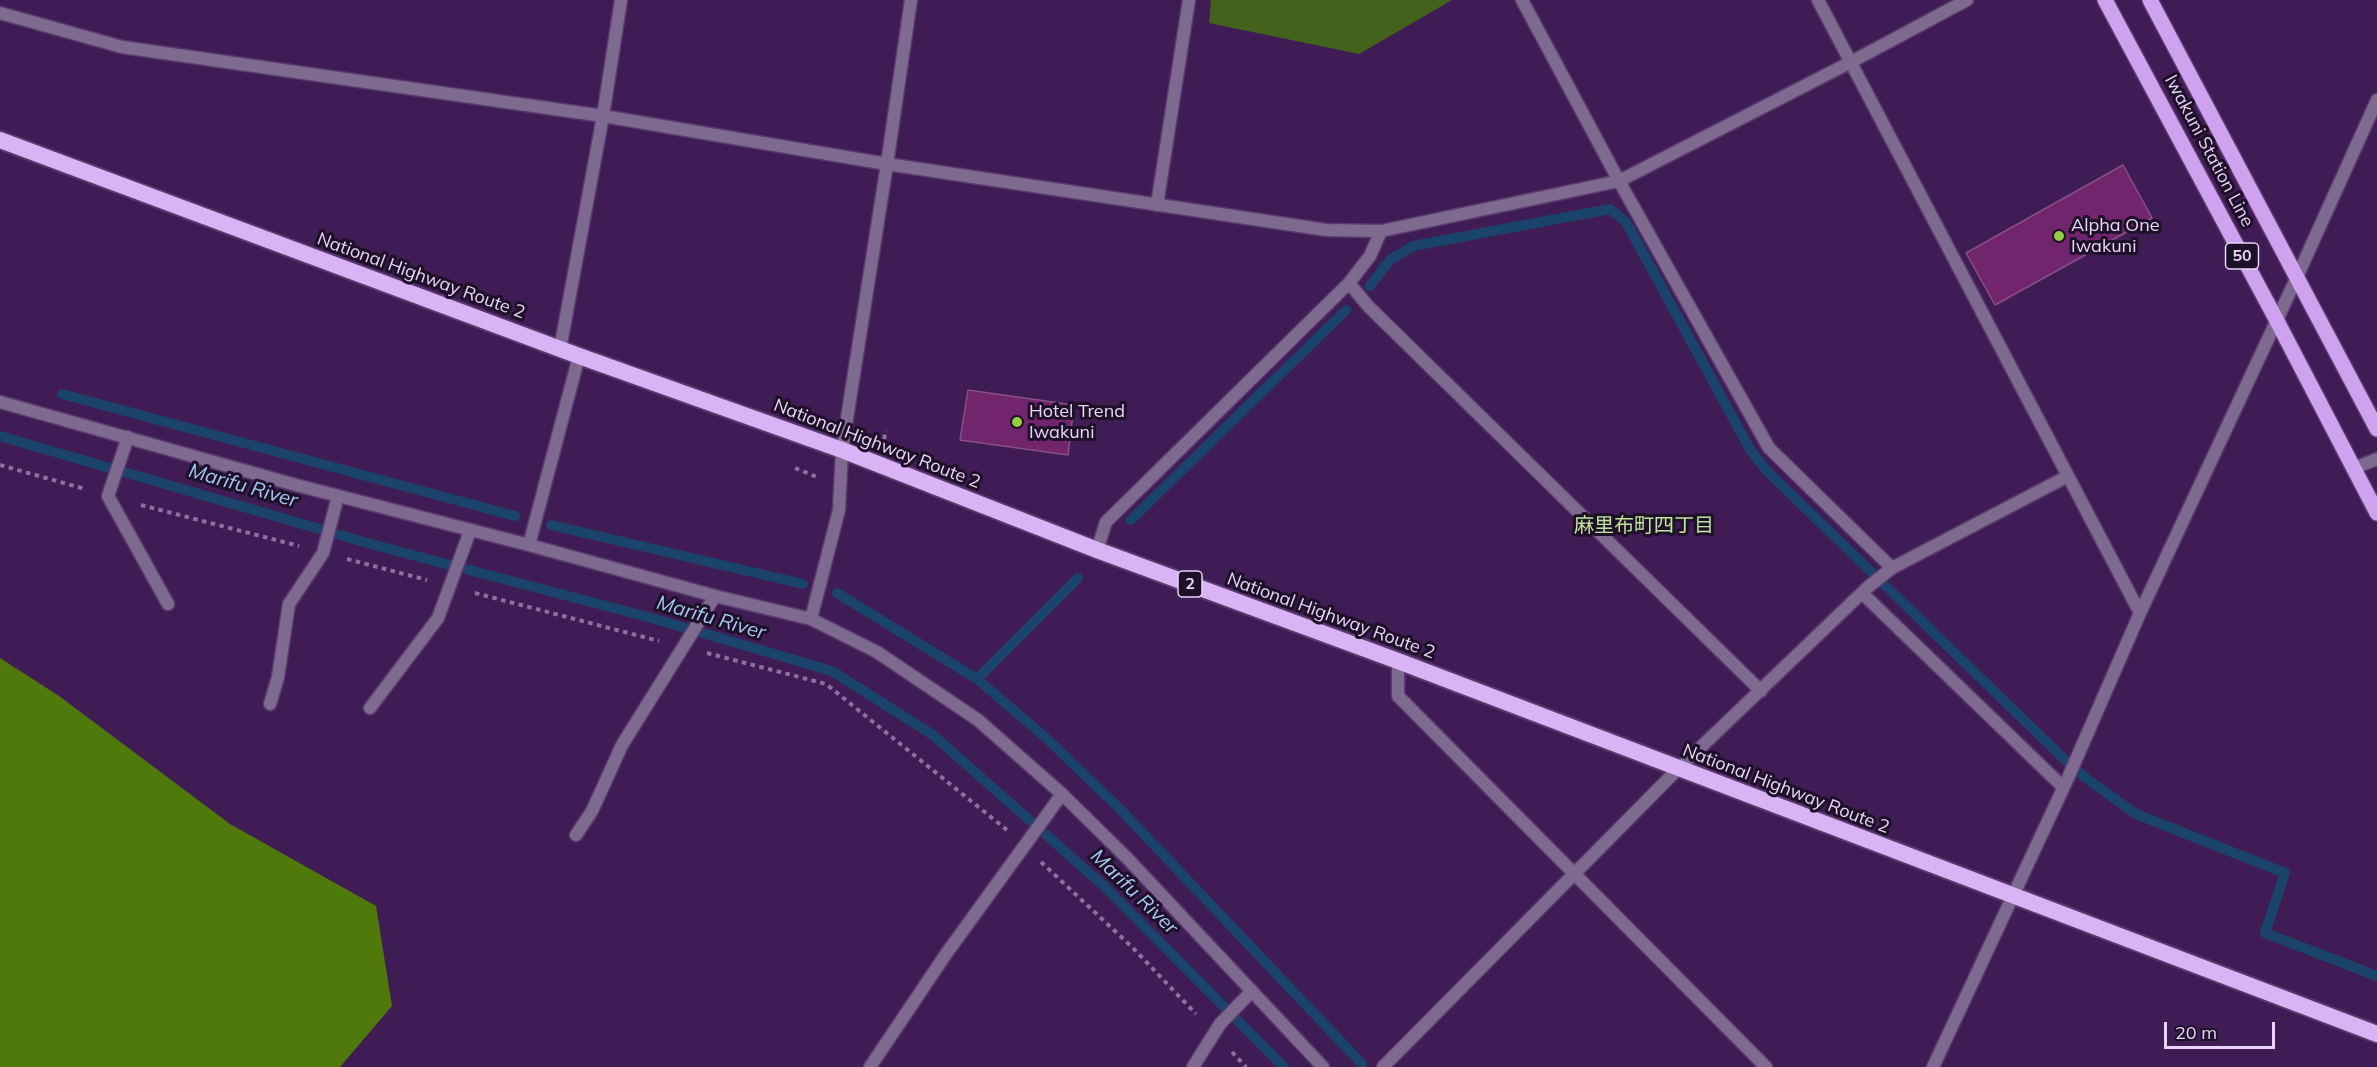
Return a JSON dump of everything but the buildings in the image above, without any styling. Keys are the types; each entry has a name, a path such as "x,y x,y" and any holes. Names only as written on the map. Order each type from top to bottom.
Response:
{"highway":[{"name":"National Highway Route 2","path":"0,140 579,356 842,450 1097,550 1398,661 2377,1034"}],"main road":[{"name":"Iwakuni Station Line","path":"2105,0 2377,513"},
{"name":"Iwakuni Station Line","path":"2150,0 2377,429"}],"street":[{"path":"560,348 603,116 621,0"},
{"path":"811,619 839,510 842,450 888,164 910,0"},
{"path":"1157,205 1189,0"},
{"path":"1522,0 1618,180 1769,448 1888,571"},
{"path":"1818,0 2140,613"},
{"path":"0,13 122,47 603,116 888,164 1326,230 1381,231 1618,180 1851,62 1967,0"},
{"path":"1933,1067 2066,783 2140,613 2297,278 2377,100"},
{"path":"1097,550 1106,522 1349,283 1370,256 1381,231"},
{"path":"1349,283 1368,306 1761,691"},
{"path":"529,545 579,356"},
{"path":"0,402 338,496 529,545 712,601 811,619 877,652 978,720 1062,794 1127,858 1247,995 1323,1067"},
{"path":"128,437 110,491 168,604"},
{"path":"2354,468 2377,459"},
{"path":"1383,1067 1678,769 1865,590 1888,571 2068,476"},
{"path":"270,704 278,677 289,604 325,548 338,496"},
{"path":"370,708 438,618 463,544 470,531"},
{"path":"1865,590 2066,783"},
{"path":"576,835 591,811 622,745 712,601"},
{"path":"1398,661 1398,696 1766,1067"},
{"path":"870,1067 946,954 1062,794"},
{"path":"1192,1067 1217,1028 1247,995"}],"path":[{"path":"0,465 110,491 451,584 686,643 826,684 1005,828 1027,843 1217,1028 1246,1067"}],"green space":[{"path":"1211,0 1452,0 1359,54 1209,23"},
{"path":"0,658 59,696 230,824 376,906 392,1006 340,1067 0,1067"}],"waterway":[{"path":"1370,286 1390,260 1413,246 1610,209 1626,222 1751,451 1766,470 2087,779 2136,814 2285,873 2265,933 2377,976"},
{"path":"1131,520 1346,310"},
{"path":"62,394 515,516"},
{"name":"Marifu River","path":"0,436 378,546 648,617 832,671 933,735 1104,886 1284,1067"},
{"path":"551,525 803,584"},
{"path":"977,679 1078,578"},
{"path":"837,593 977,679 1044,736 1120,809 1362,1064"}],"place":[{"name":"Alpha One Iwakuni","path":"2059,236"},
{"name":"Hotel Trend Iwakuni","path":"1017,422"}],"district":[{"name":"麻里布町四丁目","path":"1644,526"}]}
